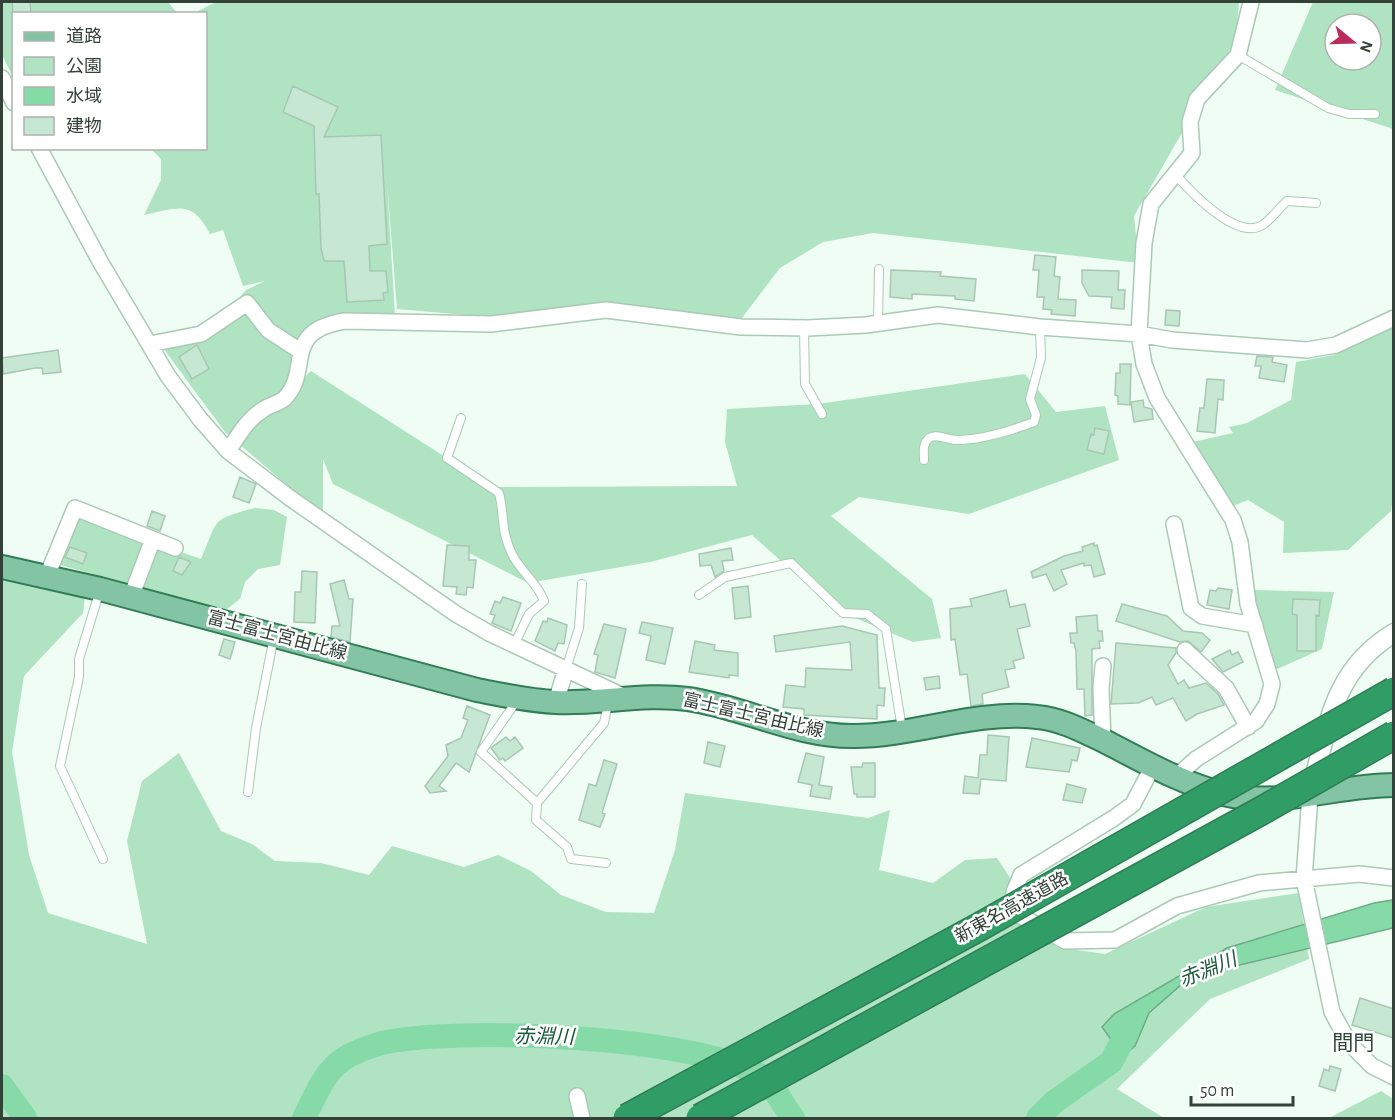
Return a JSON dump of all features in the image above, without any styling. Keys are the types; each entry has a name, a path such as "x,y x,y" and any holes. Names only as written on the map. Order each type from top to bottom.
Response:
{"highway":[{"name":"新東名高速道路","path":"627,1119 981,926 1394,691"},
{"name":"新東名高速道路","path":"700,1119 1251,817 1394,735"}],"main road":[{"name":"富士富士宮由比線","path":"2,567 100,589 477,690 519,698 556,702 617,698 689,699 819,734 867,736 1018,715 1064,723 1176,777 1225,794 1263,799 1310,796 1349,788 1394,785"}],"street":[{"path":"1176,777 1196,759 1256,721 1267,704 1272,684 1248,604 1240,542 1233,520 1157,398 1144,364 1139,334 1144,243 1151,204 1192,153 1190,122 1197,99 1238,55 1251,2"},
{"path":"2,78 12,99"},
{"path":"40,150 168,376 200,419 228,451 290,498 456,614 566,669 617,698"},
{"path":"150,344 201,334 248,303 268,330 300,351"},
{"path":"228,451 246,422 265,408 284,399 294,383 300,351 313,333 329,323 345,321 490,324 606,310 741,327 804,328 878,323 938,315 1040,327 1139,334 1172,340 1307,350 1336,345 1394,318"},
{"path":"47,576 75,508 175,548"},
{"path":"1174,524 1191,608 1202,616 1255,625"},
{"path":"131,597 153,539"},
{"path":"1394,633 1358,660 1344,680 1333,705 1310,796 1304,879 1310,918 1332,1012 1349,1043 1372,1066 1394,1077"},
{"path":"1185,650 1227,683 1248,727"},
{"path":"1102,666 1103,741"},
{"path":"556,702 566,669"},
{"path":"1153,766 1133,804 1021,875 1014,892 1021,916 1065,941 1115,940 1177,906 1259,882 1359,874 1394,879"},
{"path":"577,1096 582,1119"}],"lane":[{"path":"1238,55 1328,108 1349,114 1375,114"},
{"path":"1175,174 1218,217 1251,228 1263,225 1287,201 1316,203"},
{"path":"878,323 879,269"},
{"path":"924,460 924,446 928,439 934,436 956,440 972,438 1015,429 1034,422 1036,415 1030,399 1041,358 1040,327"},
{"path":"804,328 805,384 822,414"},
{"path":"461,418 447,458 499,493 502,504 502,530 509,548 513,557 538,586 544,601 529,614 514,645"},
{"path":"699,595 725,577 792,563 843,613 867,614 886,629 903,731"},
{"path":"566,669 579,627 582,584"},
{"path":"100,589 79,659 79,677 60,766 103,859"},
{"path":"248,792 256,728 274,635"},
{"path":"519,698 482,752 537,803"},
{"path":"606,863 571,859 567,847 536,820 537,803 604,723 617,698"}],"green space":[{"path":"2,2 168,2 176,12 12,12 12,75 2,55"},
{"path":"216,2 1239,2 1236,39 1134,216 1139,263 873,233 823,242 780,268 735,327 606,310 525,320 397,309 387,182 395,316 341,314 313,333 290,391 311,371 492,487 737,486 725,442 727,409 818,404 1025,374 1056,412 1105,406 1119,460 969,514 859,497 831,516 932,599 941,638 913,642 836,610 752,535 650,562 528,583 333,484 323,459 323,516 225,432 163,348 202,342 246,290 265,281 243,286 223,230 210,234 197,215 190,211 175,209 144,215 161,180 161,159 152,150 207,150 207,12 196,12"},
{"path":"1313,2 1393,2 1393,129 1275,90"},
{"path":"1393,324 1394,490 1391,511 1348,550 1283,553 1284,522 1248,500 1233,506 1193,442 1233,433 1229,427 1247,423 1291,400 1296,362 1334,355"},
{"path":"255,508 274,510 287,517 280,565 258,569 245,582 240,599 223,612 197,610 152,591 57,564 78,516 201,559 214,528 222,519"},
{"path":"2,579 85,597 83,613 24,676 12,752 29,855 48,913 147,944 127,841 142,781 179,753 221,831 252,844 275,861 321,863 369,875 392,846 464,867 498,855 531,871 561,895 606,912 654,913 675,850 685,793 868,818 890,810 879,870 933,883 965,860 997,858 1056,947 1105,954 1206,907 1299,893 1309,959 1210,999 1117,1089 1164,1118 2,1118"},
{"path":"1249,590 1334,592 1322,649 1275,670"},
{"path":"1381,1091 1393,1099 1393,1118 1329,1118"}],"water":[{"path":"1393,900 1393,928 1190,977 1149,1013 1135,1046 1111,1066 1115,1045 1102,1027 1114,1014 1227,948 1374,903"}],"building":[{"path":"12,2 30,2 31,12 13,12"},
{"path":"293,86 338,107 324,137 381,135 387,244 369,246 370,271 386,271 388,292 383,293 384,300 347,302 344,261 324,261 321,248 319,194 316,194 314,126 283,112"},
{"path":"1035,255 1056,257 1054,276 1060,277 1058,299 1076,300 1075,316 1051,314 1052,310 1043,309 1044,297 1037,297 1039,270 1033,270"},
{"path":"891,270 941,272 940,276 976,279 974,301 955,299 955,296 912,294 912,299 890,297"},
{"path":"1082,270 1119,271 1118,290 1125,290 1124,309 1111,308 1112,297 1089,296 1082,283"},
{"path":"1166,310 1180,311 1179,326 1165,325"},
{"path":"197,345 209,369 192,379 179,357"},
{"path":"58,350 61,372 43,374 42,368 35,368 3,374 2,358"},
{"path":"1257,356 1273,357 1272,362 1287,365 1284,382 1259,378 1261,366 1255,366"},
{"path":"1120,364 1131,364 1130,405 1118,404 1118,396 1115,395 1116,373 1120,373"},
{"path":"1207,379 1224,380 1223,400 1218,399 1215,433 1197,431 1200,408 1204,408"},
{"path":"1143,400 1144,407 1152,409 1153,419 1134,422 1131,402"},
{"path":"1095,428 1109,431 1104,454 1087,450"},
{"path":"240,477 256,484 249,503 233,497"},
{"path":"152,511 165,516 160,531 147,526"},
{"path":"1094,543 1094,546 1097,545 1105,574 1094,577 1091,565 1084,566 1084,563 1061,570 1067,584 1054,591 1046,574 1033,578 1031,572 1064,556 1083,551 1082,547"},
{"path":"447,545 469,546 469,560 476,560 473,588 467,587 466,595 456,594 457,587 443,586"},
{"path":"70,547 87,553 83,564 65,557"},
{"path":"731,548 733,560 722,561 724,571 715,577 711,565 700,566 699,554"},
{"path":"179,557 191,562 182,575 173,571"},
{"path":"302,571 317,572 315,623 294,622 295,592 301,592"},
{"path":"344,580 349,599 353,599 350,642 331,637 332,626 340,626 330,584"},
{"path":"748,586 751,617 735,619 732,588"},
{"path":"1218,588 1232,590 1229,609 1207,605 1210,590 1216,591"},
{"path":"1006,590 1010,607 1025,604 1030,626 1017,629 1024,658 1013,661 1015,668 1005,670 1009,687 982,694 983,704 971,706 967,674 960,675 955,639 951,640 950,609 972,606 970,599"},
{"path":"503,597 521,603 511,631 492,623 495,615 490,614 495,601 500,603"},
{"path":"1293,599 1320,600 1319,616 1316,615 1316,651 1297,651 1297,615 1292,614"},
{"path":"1122,604 1167,616 1183,631 1202,633 1210,640 1201,652 1188,641 1180,642 1116,621"},
{"path":"1097,615 1098,631 1102,631 1103,641 1099,641 1100,648 1092,649 1092,715 1085,716 1084,689 1077,689 1076,651 1074,643 1071,643 1070,633 1077,633 1076,617"},
{"path":"548,618 567,625 564,644 558,643 555,651 535,641 543,621 547,622"},
{"path":"642,622 673,628 665,664 646,660 651,636 639,633"},
{"path":"604,624 626,629 615,678 595,672 598,655 594,654"},
{"path":"842,626 877,635 879,688 885,688 884,706 877,705 877,719 804,715 804,709 783,707 786,685 805,687 806,668 852,670 850,642 776,652 774,636"},
{"path":"224,639 235,642 230,659 219,655"},
{"path":"695,641 715,645 714,650 738,653 738,676 729,675 729,678 689,672"},
{"path":"1116,643 1176,648 1176,653 1168,665 1178,684 1184,680 1189,688 1206,683 1218,694 1224,705 1197,714 1186,721 1173,698 1156,705 1152,697 1138,703 1111,704"},
{"path":"1230,650 1232,655 1238,652 1243,662 1223,672 1212,659"},
{"path":"939,676 940,688 926,690 924,678"},
{"path":"467,706 490,715 469,772 456,763 439,786 446,791 430,793 425,786 448,756 446,745 461,738 468,720 463,718"},
{"path":"988,735 1009,737 1006,781 981,779 979,794 963,793 965,776 978,778 980,755 987,755"},
{"path":"506,737 510,741 515,737 523,748 505,761 503,758 500,760 491,748"},
{"path":"1032,738 1080,748 1077,761 1072,760 1069,772 1026,767"},
{"path":"708,742 725,746 720,767 704,763"},
{"path":"806,753 824,757 819,785 832,787 830,799 810,796 812,785 798,782"},
{"path":"604,760 617,764 600,827 579,820 589,784 596,786"},
{"path":"863,763 875,763 875,797 857,797 857,794 854,794 851,767 862,767"},
{"path":"1067,784 1086,789 1082,803 1063,800"},
{"path":"1360,998 1394,1009 1394,1038 1352,1025"},
{"path":"1330,1066 1341,1069 1335,1091 1319,1086 1324,1069 1329,1071"}],"waterway":[{"name":"赤淵川","path":"1038,1118 1054,1102 1111,1062 1127,1032"},
{"name":"赤淵川","path":"304,1118 332,1069 352,1054 382,1043 463,1035 578,1038 690,1052 734,1064 764,1078 793,1118"},
{"name":"赤淵川","path":"2,1086 25,1118"}],"district":[{"name":"間門","path":"1353,1043"}]}
